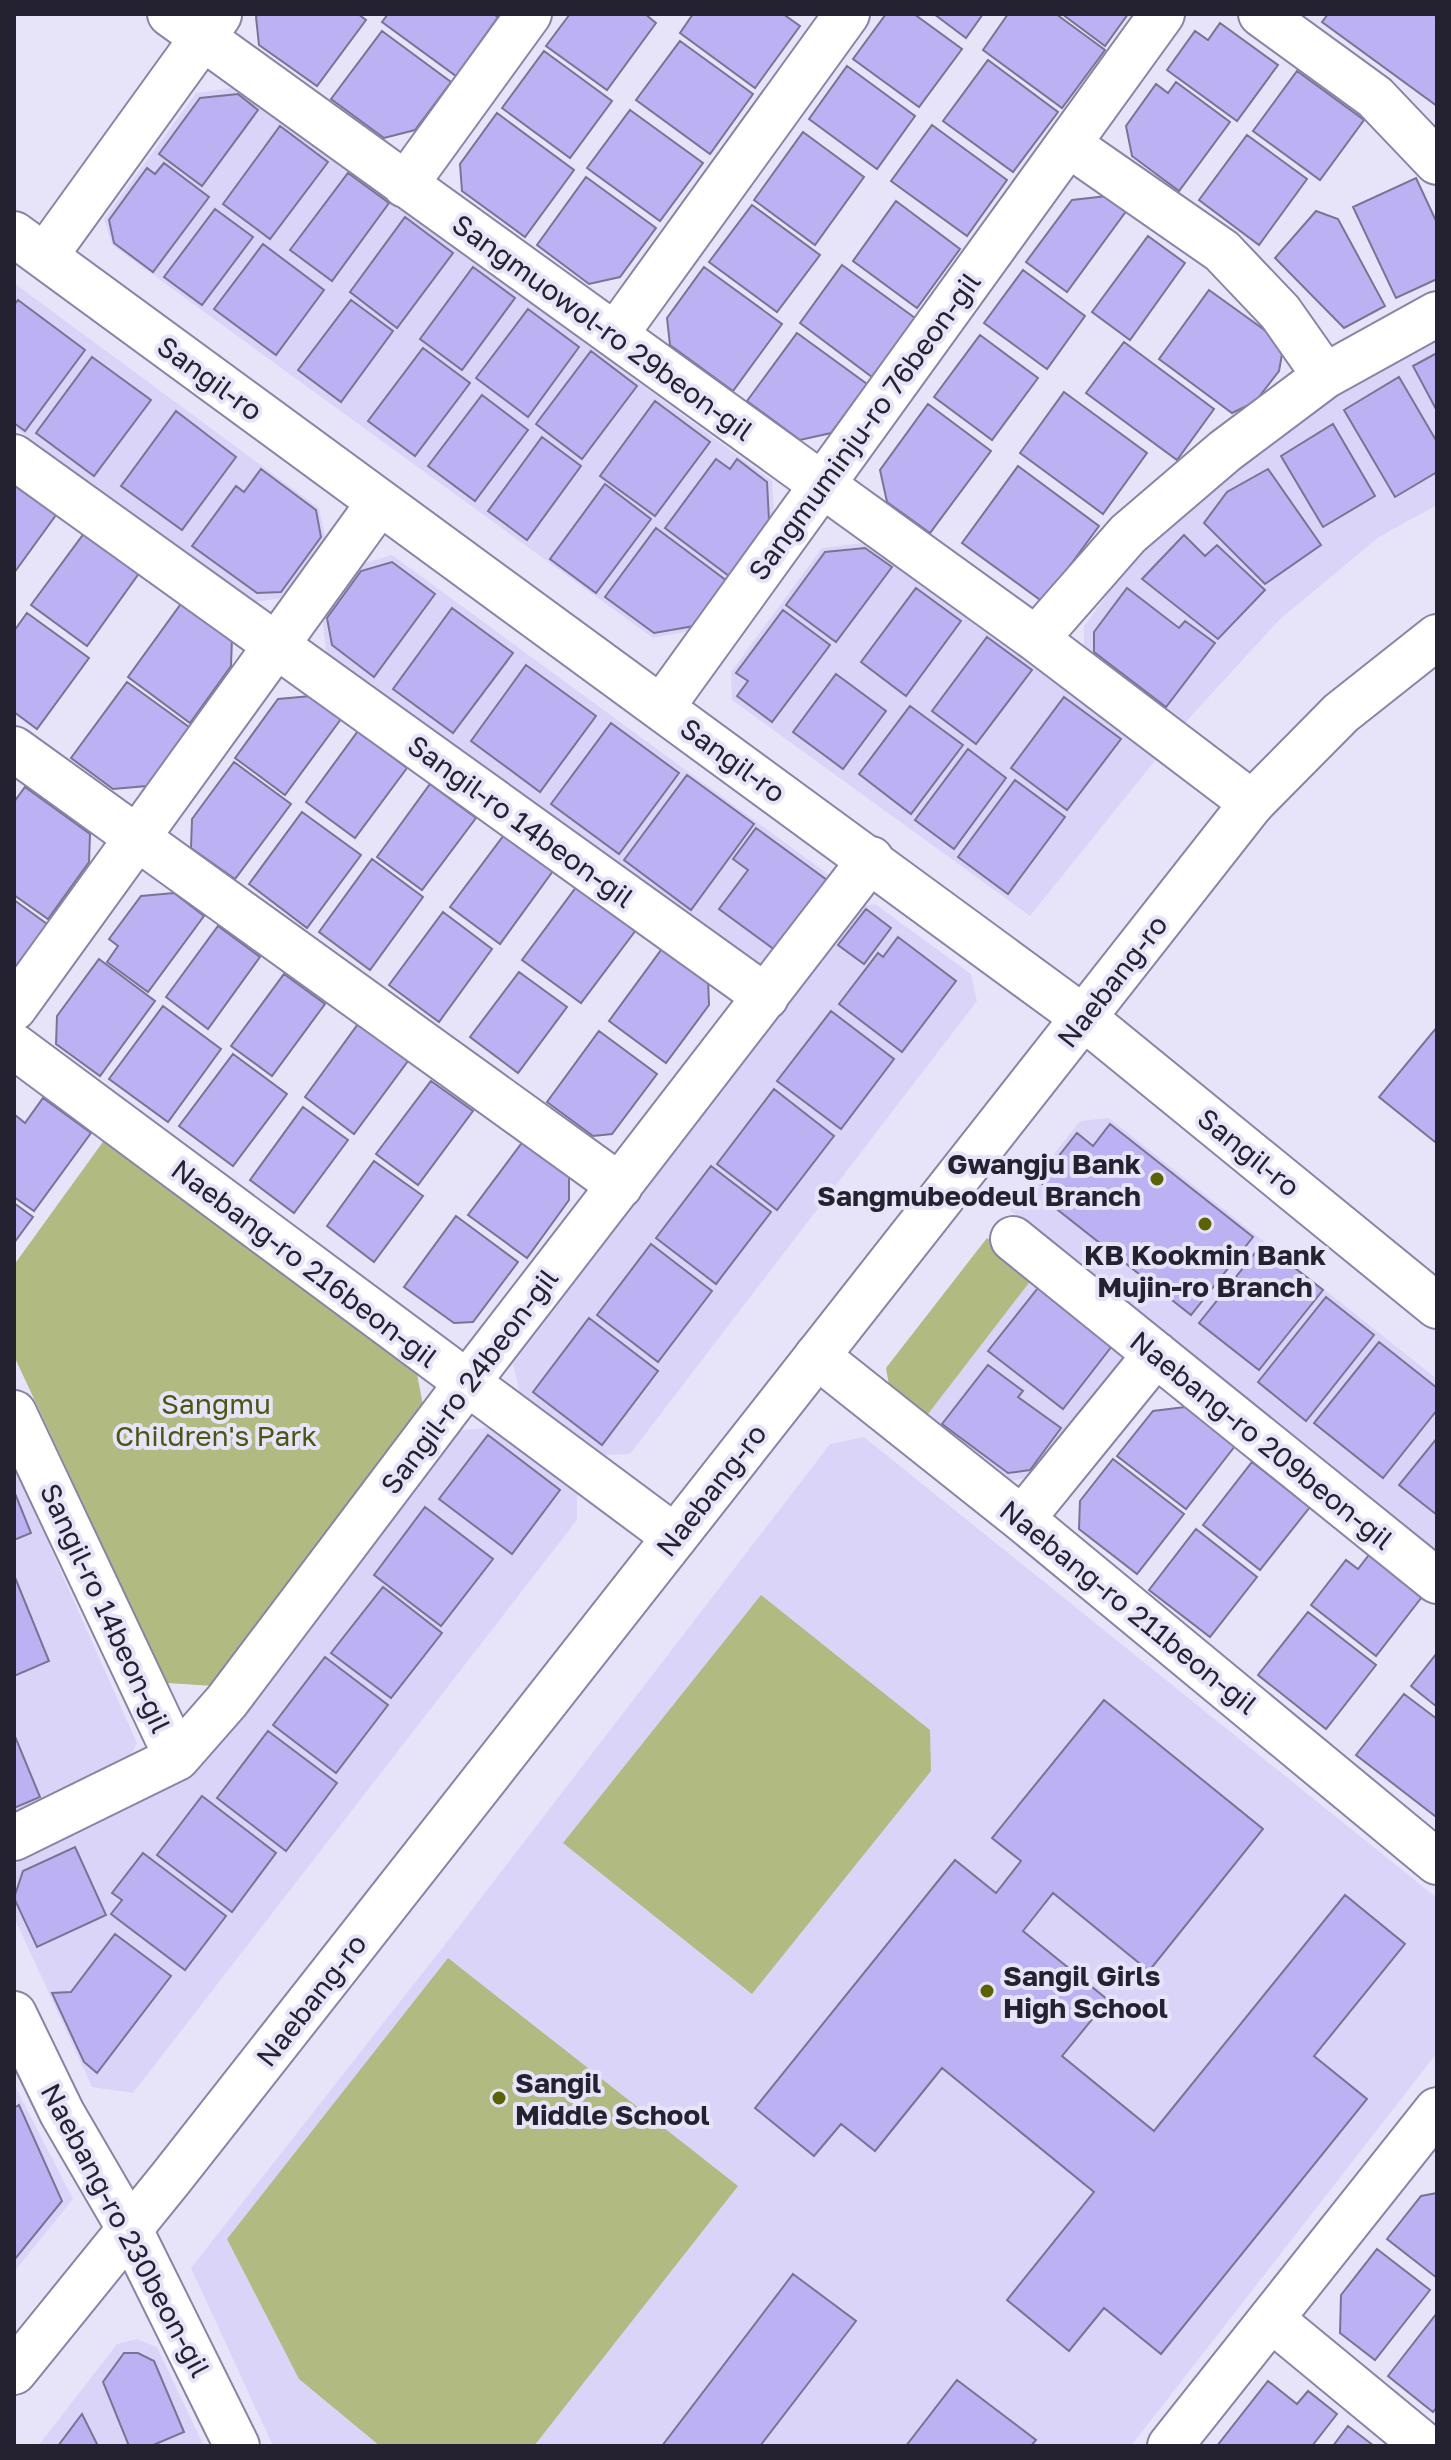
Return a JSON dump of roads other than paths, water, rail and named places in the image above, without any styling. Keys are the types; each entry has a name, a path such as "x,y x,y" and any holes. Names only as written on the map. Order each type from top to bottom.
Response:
{"street":[{"path":"405,185 529,14"},
{"path":"615,335 847,14"},
{"name":"Sangmuminju-ro 76beon-gil","path":"661,708 1162,14"},
{"path":"1261,14 1375,97 1437,162"},
{"path":"30,245 198,22"},
{"name":"Sangmuowol-ro 29beon-gil","path":"198,22 405,185 1036,639 1252,803"},
{"path":"1068,144 1222,251 1280,312 1325,376"},
{"name":"Sangil-ro","path":"30,245 1084,1018 1437,1306"},
{"path":"1036,639 1128,534 1225,451 1325,376 1437,314"},
{"name":"Sangil-ro 14beon-gil","path":"14,457 766,997"},
{"path":"14,1008 379,503"},
{"name":"Naebang-ro","path":"14,2372 181,2166 1252,803 1341,713 1437,637"},
{"path":"14,749 620,1186"},
{"name":"Sangil-ro 24beon-gil","path":"14,1838 177,1758 227,1701 467,1383 871,859"},
{"name":"Naebang-ro 216beon-gil","path":"14,1046 675,1537"},
{"name":"Naebang-ro 209beon-gil","path":"1013,1239 1437,1581"},
{"path":"1022,1519 1156,1354"},
{"name":"Naebang-ro 211beon-gil","path":"817,1356 1022,1519 1437,1862"},
{"name":"Sangil-ro 14beon-gil","path":"14,1413 177,1758"},
{"name":"Naebang-ro 230beon-gil","path":"14,2014 62,2113 129,2228 237,2446"},
{"path":"1170,2446 1433,2124"},
{"path":"1271,2319 1425,2446"}],"place":[{"name":"Gwangju Bank Sangmubeodeul Branch","path":"1157,1179"},
{"name":"KB Kookmin Bank Mujin-ro Branch","path":"1205,1224"},
{"name":"Sangil Girls High School","path":"987,1991"},
{"name":"Sangil Middle School","path":"499,2098"}],"park label":[{"name":"Sangmu Children's Park","path":"216,1419"}]}
